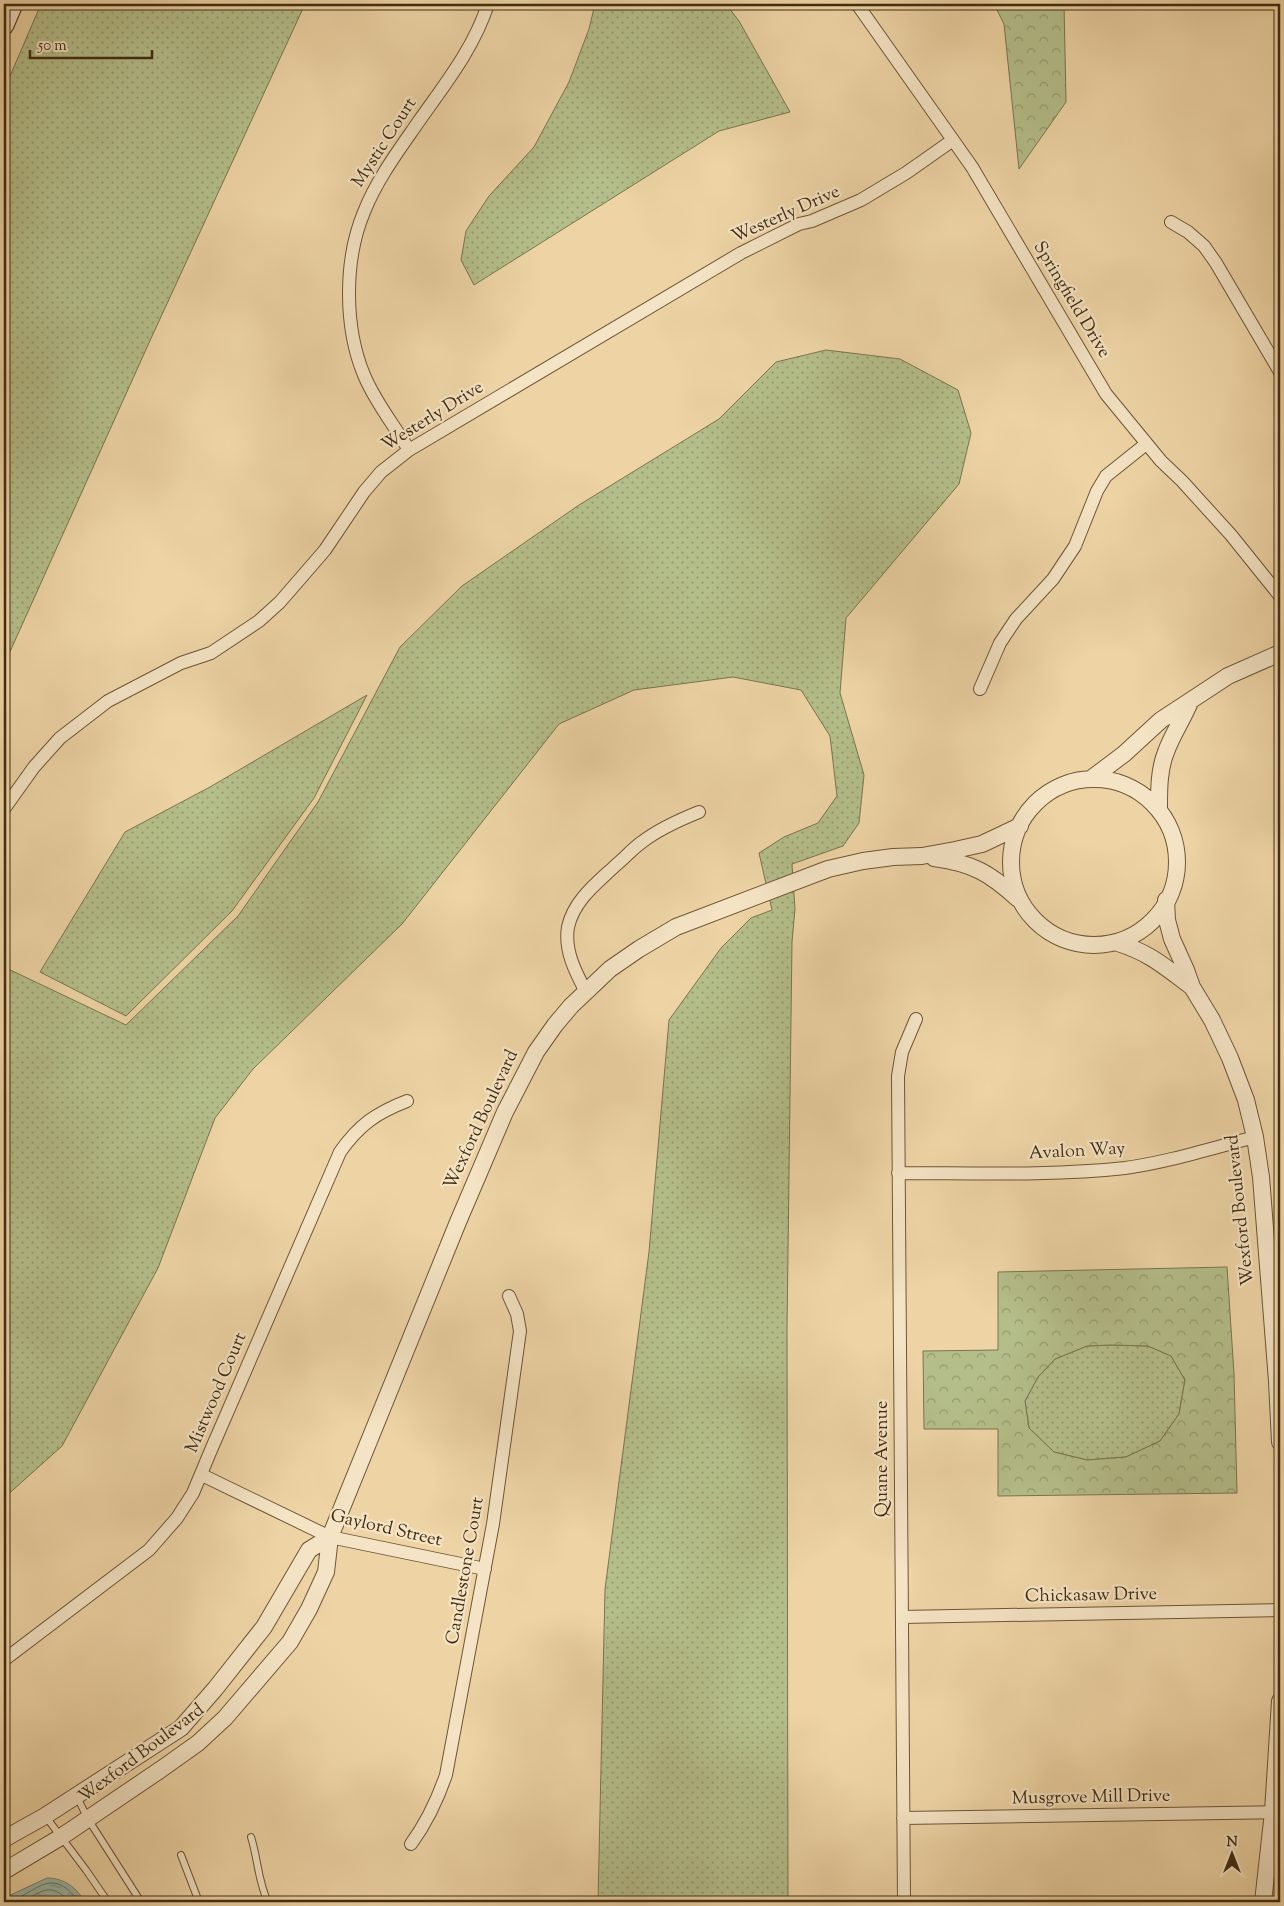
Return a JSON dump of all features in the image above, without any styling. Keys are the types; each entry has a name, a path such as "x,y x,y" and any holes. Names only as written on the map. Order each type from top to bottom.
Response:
{"main road":[{"path":"4,25 13,4"}],"street":[{"name":"Mystic Court","path":"409,450 376,399 364,375 355,346 348,292 355,239 363,213 374,190 391,161 460,63 476,34 488,4"},
{"name":"Springfield Drive","path":"857,4 972,166 1106,394 1146,444 1231,535 1280,596"},
{"name":"Westerly Drive","path":"4,808 34,767 60,738 108,701 181,663 210,653 259,621 301,580 325,550 364,492 381,472 409,450 741,253 799,224 812,221 861,200 906,173 953,140"},
{"path":"1171,222 1188,232 1204,246 1280,372"},
{"path":"980,689 1000,642 1016,618 1053,579 1075,546 1097,492 1106,476 1146,444"},
{"path":"1092,778 1124,754 1161,720 1228,676 1280,653"},
{"path":"1158,807 1160,773 1165,754 1190,702"},
{"path":"1092,778 1106,779 1128,786 1158,807 1172,836 1176,852 1176,869 1173,885 1156,917 1135,935 1118,943 1099,946 1071,944 1042,929 1029,915 1019,899 1013,880 1011,861 1013,844 1020,826 1030,810 1060,786 1092,778"},
{"path":"586,992 573,968 569,948 568,928 575,908 584,895 641,842 675,822 699,812"},
{"name":"Wexford Boulevard","path":"4,1871 61,1837 198,1743 224,1718 290,1642 309,1609 326,1572 330,1537 458,1222 505,1112 536,1052 555,1025 586,992 610,969 676,927 828,868 886,858 922,856 982,844 1020,826"},
{"name":"Wexford Boulevard","path":"922,856 956,861 981,871 997,879 1019,899"},
{"name":"Wexford Boulevard","path":"1166,900 1172,939 1192,987 1212,1020 1230,1058 1246,1100 1255,1137 1276,1307 1280,1442"},
{"name":"Wexford Boulevard","path":"1118,943 1151,956 1192,987"},
{"name":"Quane Avenue","path":"904,1902 898,1076 902,1052 916,1019"},
{"name":"Mistwood Court","path":"4,1660 149,1550 177,1518 202,1475 211,1450 340,1152 352,1135 370,1118 407,1101"},
{"name":"Avalon Way","path":"898,1173 1083,1172 1161,1161 1255,1137"},
{"name":"Candlestone Court","path":"411,1844 427,1822 446,1775 485,1569 519,1346 520,1332 517,1314 509,1296"},
{"name":"Gaylord Street","path":"202,1475 330,1537 485,1569"},
{"name":"Wexford Boulevard","path":"4,1839 45,1816 181,1728 215,1689 264,1627 309,1550 330,1537"},
{"name":"Chickasaw Drive","path":"902,1617 1280,1610"},
{"path":"1263,1902 1277,1812 1280,1701"},
{"name":"Musgrove Mill Drive","path":"903,1818 1277,1812"}],"lane":[{"path":"76,1795 88,1819 141,1902"},
{"path":"45,1816 108,1902"},
{"path":"251,1838 257,1856 262,1891 268,1902"},
{"path":"181,1856 199,1902"}],"green space":[{"path":"41,4 305,4 148,345 4,665 4,90"},
{"path":"595,4 726,4 739,21 790,112 719,131 474,285 461,260 466,231 489,196 534,147 569,82 589,29"},
{"path":"994,4 1064,4 1066,102 1019,169 1004,24"},
{"path":"826,350 900,359 958,390 971,433 959,484 846,618 840,693 864,775 859,823 843,846 792,864 795,909 792,942 787,1329 788,1902 598,1902 605,1589 649,1252 669,1020 721,948 751,918 772,910 759,853 784,837 818,823 837,796 830,736 801,690 733,677 634,690 559,724 402,924 253,1069 215,1118 158,1268 62,1446 4,1498 4,967 126,1025 238,916 318,802 400,647 462,586 579,505 719,419 776,362"},
{"path":"367,695 314,798 232,911 126,1016 40,972 125,832 210,787"},
{"path":"1227,1267 1234,1374 1237,1493 998,1496 998,1429 924,1429 923,1351 998,1350 998,1272","holes":["1087,1346 1148,1346 1171,1356 1185,1380 1179,1414 1160,1441 1126,1457 1087,1460 1054,1452 1029,1428 1025,1401 1038,1377 1055,1359"]},
{"path":"1087,1346 1148,1346 1171,1356 1185,1380 1179,1414 1160,1441 1126,1457 1087,1460 1054,1452 1029,1428 1025,1401 1038,1377 1055,1359"}],"water":[{"path":"47,1878 53,1878 69,1885 78,1892 85,1902 4,1902 4,1898"}]}
